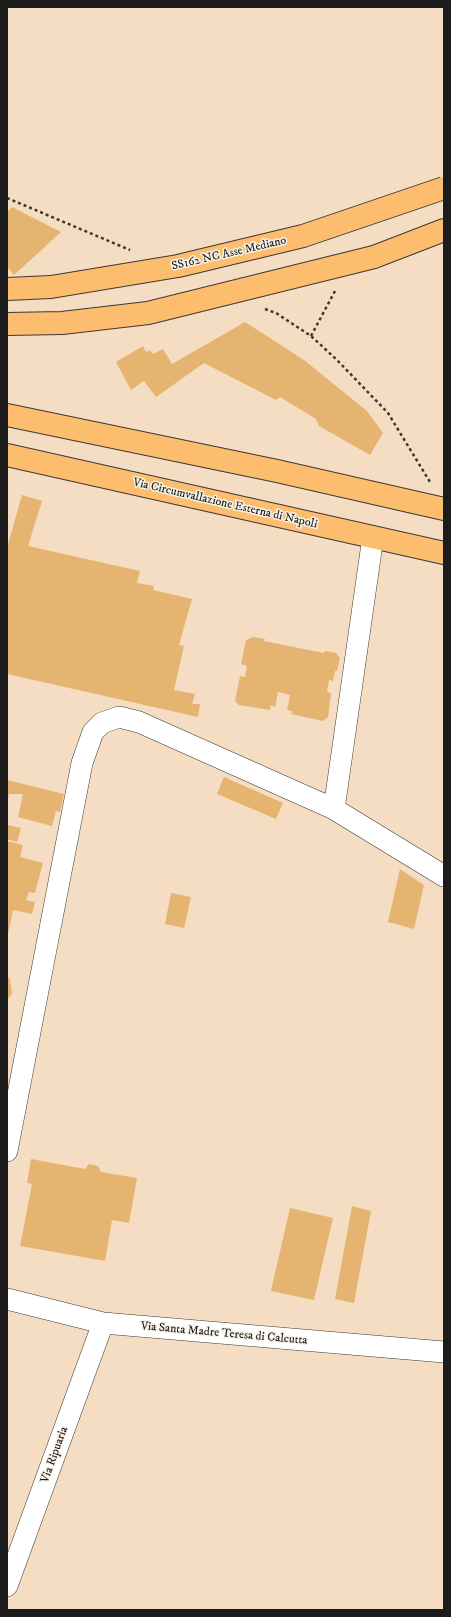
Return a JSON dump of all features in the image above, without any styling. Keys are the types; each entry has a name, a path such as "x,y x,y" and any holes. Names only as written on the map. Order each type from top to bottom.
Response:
{"main road":[{"name":"SS162 NC Asse Mediano","path":"7,289 51,287 178,266 303,236 444,188"},
{"path":"7,324 62,323 148,313 374,256 444,230"},
{"path":"7,415 277,471 440,508"},
{"name":"Via Circumvallazione Esterna di Napoli","path":"7,455 444,553"}],"street":[{"path":"334,809 373,537"},
{"path":"7,1151 82,763 93,732 102,723 119,717 139,722 334,809 444,876"},
{"name":"Via Santa Madre Teresa di Calcutta","path":"7,1299 103,1323 444,1352"},
{"name":"Via Ripuaria","path":"7,1586 103,1323"}],"path":[{"path":"7,198 134,252"},
{"path":"262,307 276,313 311,336 337,360 388,413 428,478 440,508"}],"building":[{"path":"12,207 61,232 14,275 7,267 7,212"},
{"path":"245,322 304,360 367,411 383,433 370,455 319,426 316,419 280,397 276,400 204,363 156,397 144,381 131,390 116,362 143,346 146,352 150,350 153,354 163,349 172,364"},
{"path":"22,495 42,501 28,546 140,571 137,583 154,586 153,590 192,599 179,645 184,646 174,690 195,694 192,704 200,704 198,717 7,674 7,548"},
{"path":"253,637 265,639 264,641 324,653 325,651 336,653 340,658 333,681 329,680 327,692 331,693 328,717 323,721 291,714 292,711 287,710 290,695 278,692 275,707 271,705 270,710 239,705 235,701 240,676 245,677 247,666 241,664 246,640"},
{"path":"224,777 283,803 276,819 217,794"},
{"path":"7,780 64,794 60,812 56,811 52,826 18,817 23,794 9,794 7,802"},
{"path":"8,825 21,828 17,842 7,839"},
{"path":"7,841 23,845 20,857 43,863 35,893 29,892 26,900 35,902 32,914 13,910 8,935"},
{"path":"400,869 424,885 414,929 388,922"},
{"path":"171,893 191,897 184,928 165,924"},
{"path":"7,976 10,979 12,994 7,1000"},
{"path":"31,1159 85,1169 89,1164 98,1166 101,1172 137,1178 129,1223 112,1220 105,1261 20,1246 32,1184 27,1183"},
{"path":"352,1206 371,1211 354,1303 335,1299"},
{"path":"290,1208 333,1218 314,1300 271,1291"}]}
